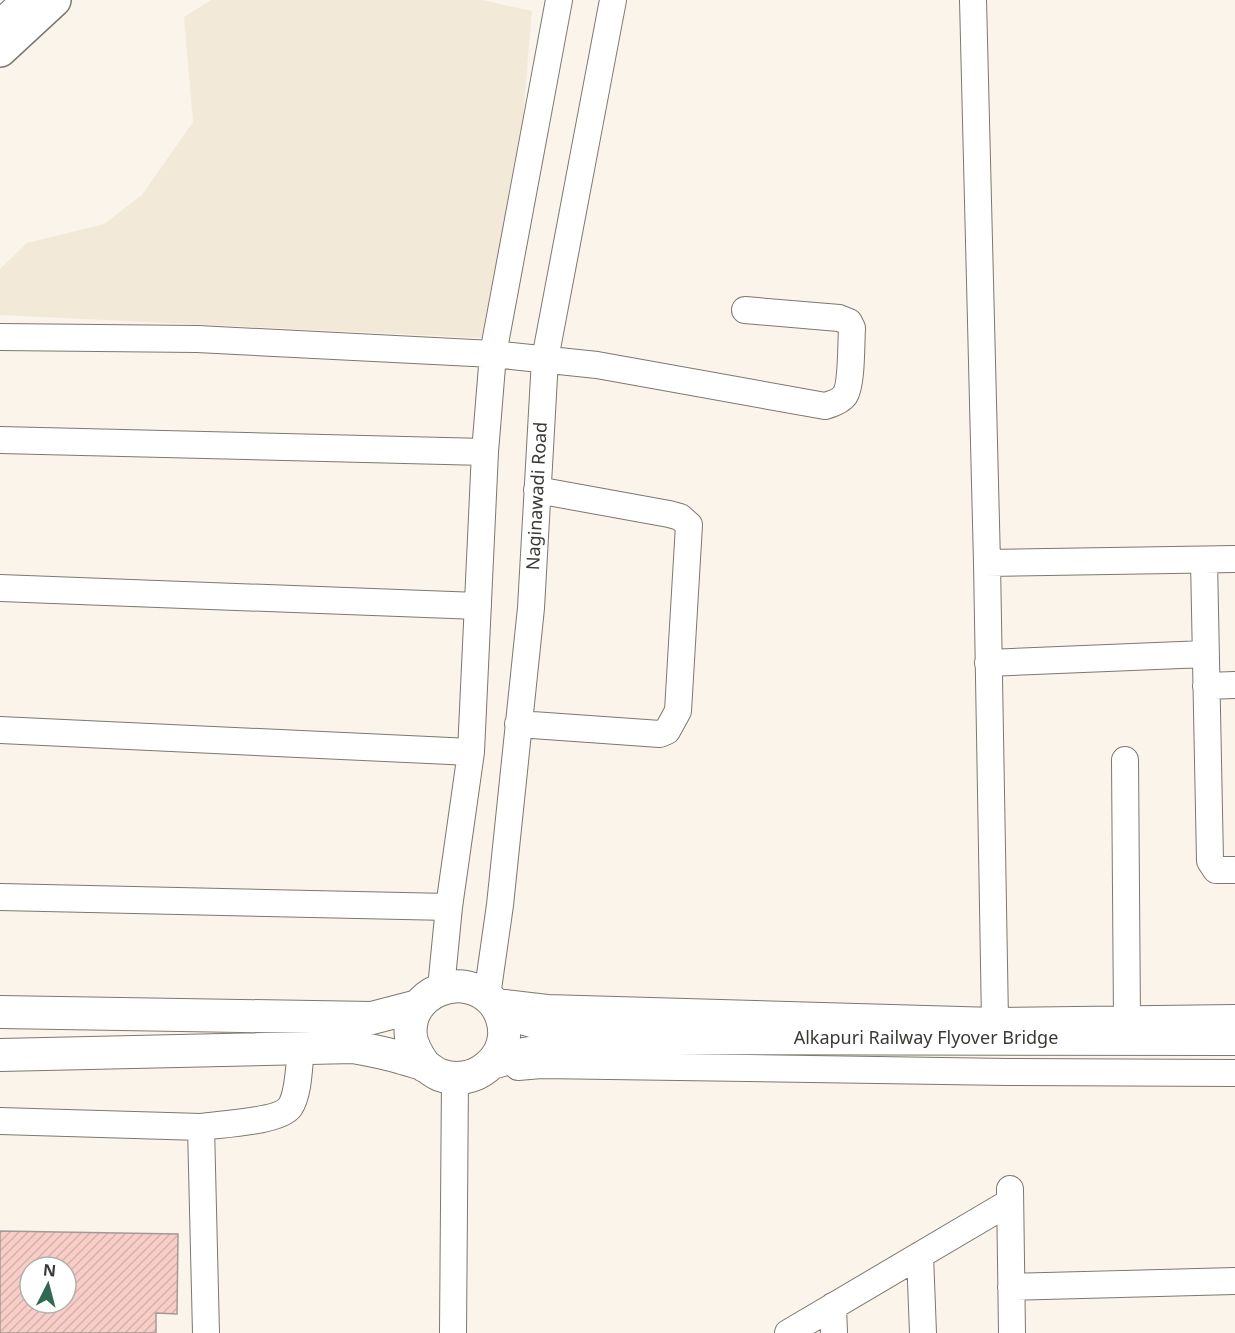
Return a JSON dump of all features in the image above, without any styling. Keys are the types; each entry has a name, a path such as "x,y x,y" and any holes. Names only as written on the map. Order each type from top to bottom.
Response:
{"highway":[{"path":"0,50 54,0"}],"main road":[{"path":"0,27 29,0"},
{"path":"0,1012 372,1018 460,985 474,988 492,1001 503,1020 504,1035 501,1049 476,1071 439,1075 425,1066 385,1052 353,1047 0,1055"},
{"path":"425,1066 416,1053 411,1037 412,1021 430,997"},
{"name":"Alkapuri Railway Flyover Bridge","path":"492,1001 528,1020 569,1032 617,1038 1235,1039"},
{"name":"Alkapuri Railway Flyover Bridge","path":"476,1071 524,1054 617,1038"}],"street":[{"path":"430,997 449,907 471,752 485,452 494,354 559,0"},
{"name":"Naginawadi Road","path":"492,1001 531,608 545,359 613,0"},
{"path":"973,0 987,563 995,1021"},
{"path":"0,337 197,339 494,354 597,365 825,406 835,403 845,395 848,384 852,328 849,322 839,318 745,310"},
{"path":"0,440 485,452"},
{"path":"518,724 660,735 667,731 678,711 689,525 669,514 537,490"},
{"path":"987,563 1235,559"},
{"path":"1204,560 1210,861 1216,870 1235,870"},
{"path":"0,588 478,606"},
{"path":"988,663 1205,654"},
{"path":"1206,686 1235,685"},
{"path":"0,730 471,752"},
{"path":"1125,760 1127,1020"},
{"path":"0,897 449,907"},
{"path":"492,1001 547,1008 995,1021 1235,1018"},
{"path":"0,1121 201,1127 276,1117 289,1108 294,1097 301,1048"},
{"path":"453,1333 476,1071 541,1065 1235,1073"},
{"path":"201,1127 206,1333"},
{"path":"788,1333 920,1255 1010,1195 1012,1333"},
{"path":"920,1255 923,1333"},
{"path":"1011,1287 1235,1281"},
{"path":"833,1306 834,1333"}],"shaded area":[{"path":"211,0 482,0 532,11 504,339 0,315 0,269 27,243 104,224 142,195 193,122 184,17"}],"building":[{"path":"0,1231 178,1234 177,1314 156,1313 156,1333 0,1333"}]}
